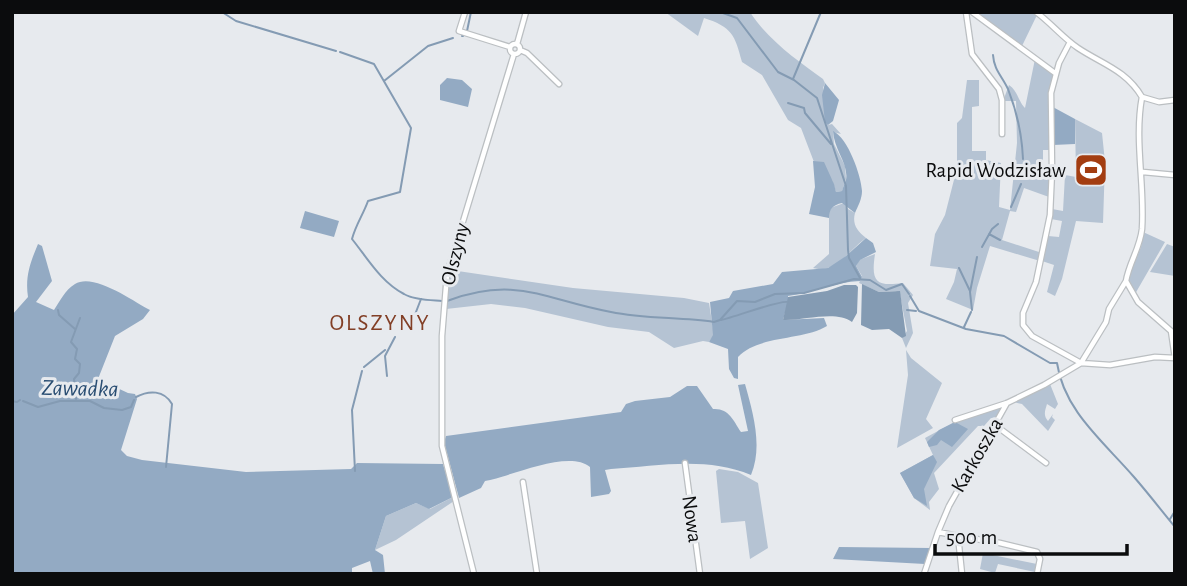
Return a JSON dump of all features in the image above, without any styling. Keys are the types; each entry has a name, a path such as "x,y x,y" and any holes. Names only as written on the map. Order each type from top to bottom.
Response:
{"street":[{"path":"465,12 459,32 510,47 517,44"},
{"path":"526,12 517,44 520,50 527,53 559,84"},
{"path":"966,12 972,54 999,89 1002,100 1002,134"},
{"path":"972,12 1055,73"},
{"path":"1036,12 1070,42 1112,66 1142,97 1159,102 1175,100"},
{"path":"1070,42 1055,73 1050,100 1050,215 1036,282 1021,319 1032,336 1082,363 1110,365 1155,357 1175,358 1171,331 1138,302 1126,281"},
{"path":"510,47 514,54 520,50"},
{"name":"Olszyny","path":"474,574 442,441 441,345 446,278 514,54"},
{"path":"954,420 1007,403 1082,363 1106,322 1109,309 1126,281 1139,246 1143,173 1139,112 1142,97"},
{"path":"1143,173 1175,175"},
{"name":"Karkoszka","path":"938,532 949,506 1007,403"},
{"path":"995,425 1046,463"},
{"name":"Nowa","path":"685,463 699,574"},
{"path":"523,482 537,574"},
{"path":"924,574 938,532 1037,552 1040,559 1037,574"},
{"path":"958,536 962,574"}],"shaded area":[{"path":"665,12 750,12 774,40 823,79 828,125 832,124 841,134 833,132 834,144 845,166 846,179 842,191 836,192 832,180 814,162 801,128 788,120 762,75 742,62 731,33 721,25 704,18 698,36"},
{"path":"975,12 1032,12 1037,15 1022,46"},
{"path":"1035,59 1054,76 1048,99 1050,150 1043,150 1043,170 1039,170 1039,178 1050,178 1049,197 1024,188 1016,212 1010,211 1002,240 1042,253 1040,261 990,246 973,310 946,299 957,269 930,266 935,234 945,215 957,168 957,123 962,118 967,80 979,80 979,106 972,107 972,151 986,151 986,160 1001,163 999,207 1010,210 1017,143 1016,101 1003,101 1009,85 1025,108"},
{"path":"447,78 462,80 472,89 468,107 440,100 440,85"},
{"path":"825,83 839,100 833,121 828,125 825,122 822,95"},
{"path":"1051,106 1075,119 1075,144 1053,145"},
{"path":"1075,119 1102,133 1105,162 1103,223 1076,221 1062,279 1055,296 1047,292 1054,265 1042,261 1048,236 1059,237 1062,221 1051,219 1052,209 1063,211 1065,175 1076,177"},
{"path":"833,131 844,141 853,158 862,191 855,213 842,203 832,208 829,218 809,214 815,187 813,161 824,162 836,192 842,191 846,180 845,168"},
{"path":"844,203 855,213 856,227 866,238 828,268 813,268 829,254 829,211"},
{"path":"305,211 339,221 334,237 300,228"},
{"path":"1143,232 1165,242 1135,294 1128,278 1141,247"},
{"path":"866,238 873,243 876,252 860,260 856,266 862,277 860,281 788,296 783,320 824,318 827,326 817,331 768,341 747,350 738,357 738,379 734,378 729,369 728,349 709,342 713,335 710,302 729,298 733,291 773,284 782,272 828,268"},
{"path":"38,244 42,246 52,281 36,302 54,310 71,286 83,281 113,289 150,310 143,319 115,336 98,379 135,394 137,399 121,450 127,456 246,472 351,469 357,463 443,464 453,497 429,509 416,503 386,516 375,550 383,555 385,574 373,574 370,561 352,568 352,574 12,574 12,315 28,297 29,270"},
{"path":"1167,244 1175,247 1175,276 1150,272"},
{"path":"875,254 874,270 877,280 886,284 903,283 913,295 908,303 913,333 906,348 902,338 907,331 900,295 896,291 879,292 859,283 862,276 856,266 859,260"},
{"path":"451,270 573,288 684,298 709,303 714,335 709,342 674,348 649,332 608,327 525,308 491,304 446,309"},
{"path":"862,284 879,292 900,291 906,336 902,338 889,329 872,330 861,325"},
{"path":"844,285 858,287 857,313 852,322 828,316 783,320 788,297 827,291"},
{"path":"906,350 911,358 942,383 926,419 933,428 897,448 908,375"},
{"path":"745,384 754,418 756,441 755,464 751,475 734,469 699,464 611,469 605,470 611,491 609,494 591,497 590,467 580,462 554,462 485,481 481,488 459,498 444,442 446,436 621,412 626,404 670,397 687,386 697,386 713,409 727,413 741,432 748,431 738,385"},
{"path":"1050,384 1058,404 1055,409 1047,404 1045,415 1048,421 1053,414 1055,420 1048,431 1022,404 1014,402"},
{"path":"1003,407 996,420 991,418 984,426 978,426 934,473 939,489 929,502 930,510 914,498 900,473 933,455 925,438 962,418"},
{"path":"955,422 968,429 952,447 941,440 937,445 929,447 927,442 939,430"},
{"path":"933,455 937,462 924,489 927,506 914,498 900,473"},
{"path":"719,469 738,472 758,483 768,548 750,559 745,521 721,523 716,471"},
{"path":"453,497 454,501 396,540 375,550 386,516 416,503 430,509"},
{"path":"839,547 931,548 925,564 833,559"},
{"path":"983,553 1037,564 1035,572 998,564 995,573 980,569"}],"waterway":[{"path":"222,12 236,21 336,51"},
{"path":"467,31 471,12"},
{"path":"720,12 737,18 778,72 794,80 817,98 846,186 849,258 860,278"},
{"path":"793,79 821,12"},
{"path":"384,81 428,46 453,38"},
{"path":"340,52 374,64 411,128 400,192 368,201 352,239 375,270 396,289 412,297 442,301"},
{"path":"993,55 1014,106 1023,159"},
{"path":"788,103 804,108 805,113 831,144"},
{"path":"1011,207 1021,184"},
{"path":"982,247 998,224"},
{"path":"989,234 1000,240"},
{"path":"972,310 970,292 977,257"},
{"path":"450,272 453,263"},
{"path":"959,268 970,291"},
{"path":"447,301 493,290 512,290 624,314 714,322 720,320 737,301 755,302 775,294 804,293 854,279 870,280 886,290 902,284 909,294"},
{"path":"910,296 919,311 966,329 1004,336 1050,363 1057,363 1068,396 1087,425 1175,527"},
{"path":"409,330 421,299"},
{"path":"721,320 788,302"},
{"path":"58,310 59,315 75,329"},
{"path":"907,310 916,311"},
{"path":"964,327 971,312"},
{"path":"76,399 74,379 79,373 80,364 75,359 77,349 71,342 80,318"},
{"path":"387,376 385,356 395,337"},
{"path":"364,367 385,350"},
{"path":"355,471 352,410 362,371"},
{"name":"Zawadka","path":"136,397 156,393 165,396 172,404 166,467"},
{"name":"Zawadka","path":"12,401 20,400"},
{"name":"Zawadka","path":"23,401 38,407 60,401 90,401 104,408 122,410 131,407 134,400"},
{"path":"1170,519 1175,511"}],"place":[{"name":"Rapid Wodzisław","path":"1091,170"}],"district":[{"name":"OLSZYNY","path":"380,323"}]}
